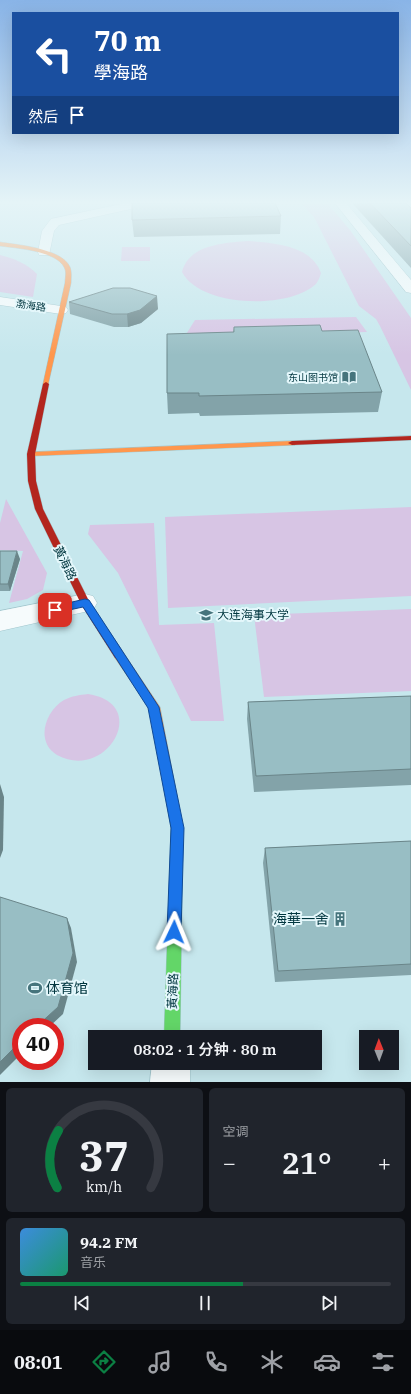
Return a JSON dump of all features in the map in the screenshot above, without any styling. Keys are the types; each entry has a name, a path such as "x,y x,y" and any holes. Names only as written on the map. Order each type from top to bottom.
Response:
{"street":[{"name":"黃海路","path":"47,253 61,260 67,268 68,278 31,454 32,481 39,509 85,603 154,707 177,828 172,1030"},
{"path":"382,253 411,289"},
{"name":"渤海路","path":"0,301 61,310"},
{"path":"31,454 411,438"},
{"path":"0,621 85,603"},
{"path":"170,1082 171,1070"}],"shaded area":[{"path":"122,253 150,253 150,261 121,261"},
{"path":"195,253 304,253 316,264 321,273 317,283 303,292 286,298 266,301 245,301 225,298 207,292 192,284 182,272 186,263"},
{"path":"332,253 366,253 411,318 411,390 376,319 359,306"},
{"path":"0,255 20,262 37,274 33,297 0,292"},
{"path":"356,317 367,332 185,336 195,320"},
{"path":"6,499 47,573 43,590 27,599 9,603 23,551 0,550 0,523"},
{"path":"411,507 411,596 168,608 165,517"},
{"path":"154,523 159,625 214,623 224,721 191,721 118,573 88,534 90,525"},
{"path":"411,609 411,691 264,697 254,615"},
{"path":"88,694 107,701 117,712 119,725 115,738 105,750 92,758 75,761 57,755 50,749 46,742 45,735 45,727 52,711 64,700"}],"building":[{"path":"113,288 130,288 157,296 140,310 127,314 112,314 69,302"},
{"path":"320,325 322,331 358,330 382,392 199,396 199,393 167,393 167,334 234,332 234,327"},
{"path":"0,551 17,551 8,584 0,584"},
{"path":"411,696 411,769 256,776 248,702"},
{"name":"海華一舍","path":"411,841 411,964 278,971 265,848"},
{"name":"体育馆","path":"0,897 67,918 73,953 58,1007 46,1018 12,1018 12,1050 0,1062"}],"traffic: fast":[{"path":"172,1030 177,828 174,811"}],"traffic: slow":[{"path":"46,384 68,283 67,267 62,261 47,253"},
{"path":"31,454 292,443"},
{"path":"119,655 154,707 174,811"}],"traffic: jam":[{"path":"46,384 31,454 32,481 39,509 85,603 119,655"},
{"path":"292,443 411,438"}],"place":[{"name":"东山图书馆","path":"349,377"},
{"name":"大连海事大学","path":"206,615"},
{"name":"海華一舍","path":"340,919"},
{"name":"体育馆","path":"35,988"}],"route":[{"path":"55,610 85,603 154,707 177,828 174,932"}]}
